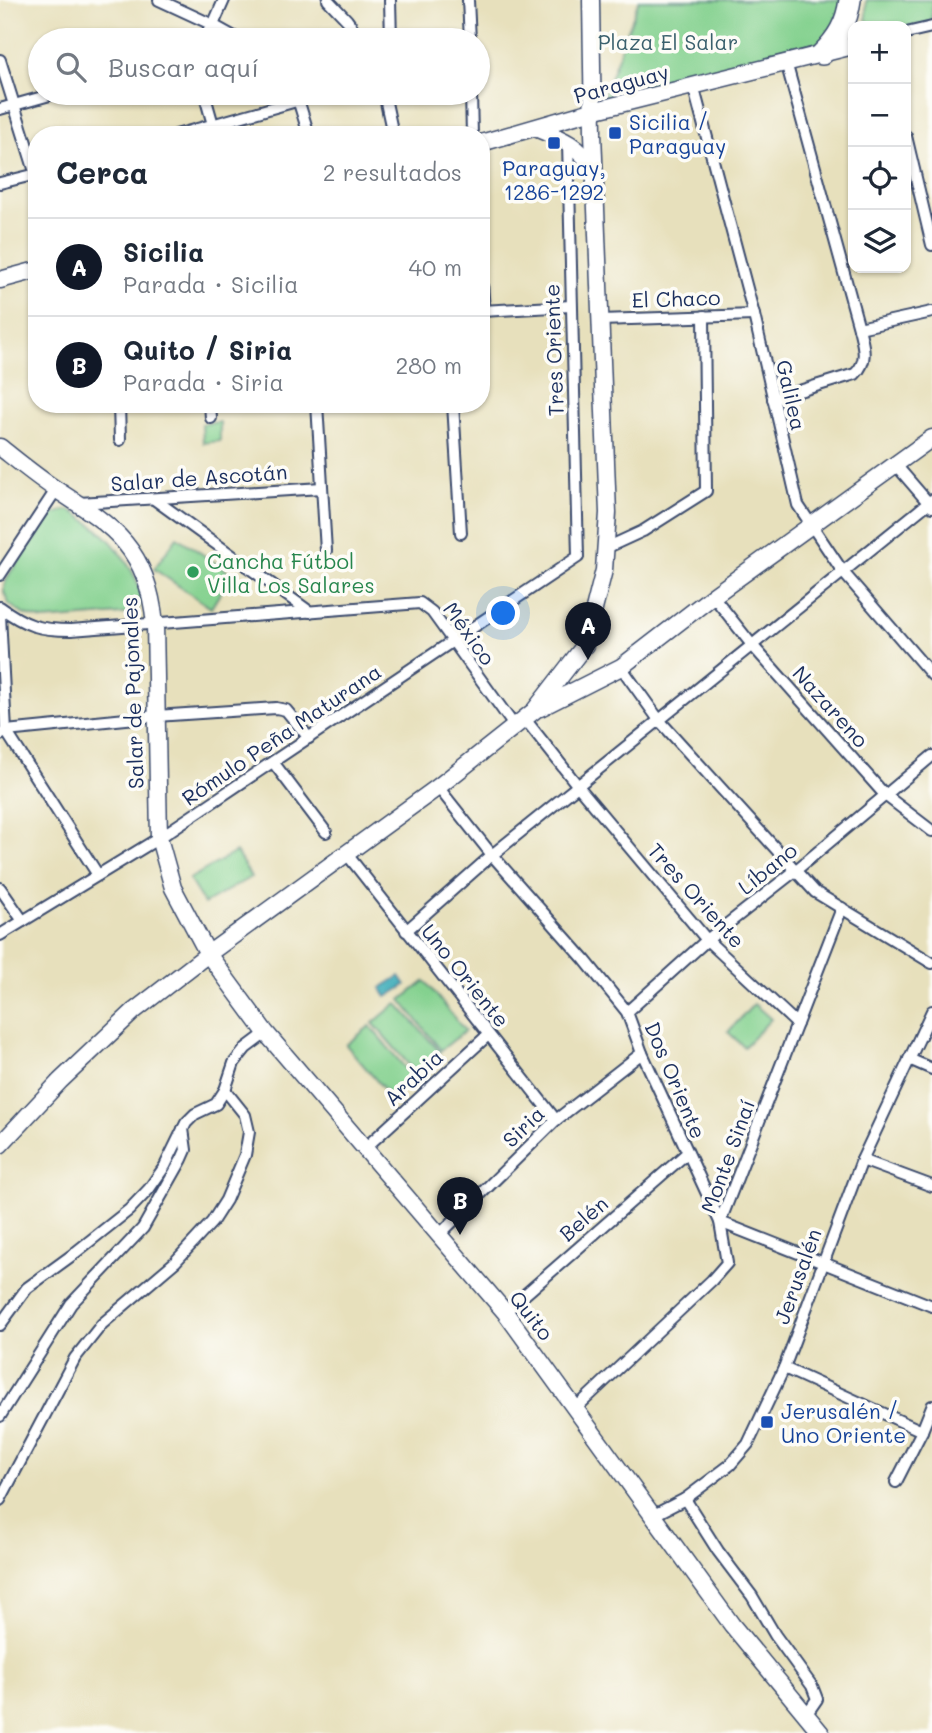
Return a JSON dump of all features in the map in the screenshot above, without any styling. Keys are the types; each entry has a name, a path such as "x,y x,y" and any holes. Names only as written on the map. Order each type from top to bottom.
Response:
{"highway":[{"path":"822,54 838,38 846,20 856,15"}],"main road":[{"path":"525,719 585,645 601,586 606,548 607,471 594,171 591,0"},
{"name":"Paraguay","path":"490,140 592,111 848,47"},
{"path":"535,128 568,142 584,155 594,171"},
{"path":"0,280 28,272"},
{"path":"0,1145 111,1030 208,954 438,787 525,719 621,667 713,596 932,439"},
{"name":"Salar de Pajonales","path":"0,447 112,528 134,555 148,583 155,624 159,838 173,888 208,954"},
{"name":"Quito","path":"208,954 266,1033 505,1312 732,1625 821,1733"}],"street":[{"path":"159,0 218,28"},
{"path":"211,28 224,0"},
{"path":"328,0 353,28"},
{"path":"390,0 391,28"},
{"path":"468,0 469,28"},
{"path":"911,32 932,27"},
{"path":"0,60 28,150"},
{"path":"773,399 855,374 864,361 859,328 786,62"},
{"name":"Galilea","path":"693,85 754,315 798,505 810,527 843,572 932,675"},
{"path":"0,109 28,101"},
{"path":"208,105 214,126"},
{"path":"225,126 276,105"},
{"path":"301,105 306,126"},
{"path":"386,105 391,126"},
{"path":"471,105 472,126"},
{"name":"Tres Oriente","path":"568,142 578,556"},
{"path":"909,147 932,245"},
{"path":"0,183 28,177"},
{"path":"490,311 571,306"},
{"path":"859,328 932,312"},
{"name":"El Chaco","path":"600,320 754,315"},
{"path":"606,548 643,531 706,491 704,316"},
{"path":"119,413 120,440"},
{"path":"211,413 211,418"},
{"path":"318,413 326,551"},
{"path":"454,413 461,533"},
{"path":"406,931 492,855 931,504 895,464"},
{"name":"Salar de Ascotán","path":"79,503 322,488"},
{"path":"0,575 56,490"},
{"path":"154,499 310,612"},
{"name":"Rómulo Peña Maturana","path":"0,935 159,838 578,556"},
{"name":"Nazareno","path":"713,596 752,646 885,795 932,831"},
{"name":"México","path":"0,607 27,625 52,630 420,603 432,612 452,643 525,719"},
{"path":"0,615 3,733 98,875"},
{"path":"621,667 659,720 815,892 932,963"},
{"path":"3,733 156,716 281,709 289,714 309,738"},
{"name":"Tres Oriente","path":"525,719 707,940 797,1024"},
{"name":"Líbano","path":"627,1012 707,940 795,871 932,756"},
{"path":"273,762 326,832"},
{"name":"Dos Oriente","path":"438,787 492,855 627,1012 642,1054 720,1222"},
{"name":"Uno Oriente","path":"346,853 556,1120"},
{"path":"0,888 23,921"},
{"name":"Monte Sinaí","path":"576,1408 727,1263 720,1222 842,908"},
{"name":"Jerusalén","path":"652,1516 685,1499 730,1465 748,1444 784,1368 862,1160 932,1011"},
{"path":"0,1325 27,1288 129,1210 149,1189 165,1166 186,1123 195,1114 216,1104 225,1090 234,1063 246,1048 266,1033"},
{"name":"Arabia","path":"364,1149 488,1035"},
{"name":"Siria","path":"438,1236 556,1120 642,1054"},
{"path":"909,1059 932,1069"},
{"path":"0,1500 75,1358 102,1324 175,1262 212,1222 226,1200 245,1155 249,1132 245,1115 225,1090"},
{"path":"0,1416 71,1304 124,1245 143,1228 183,1159 186,1150 183,1129"},
{"name":"Belén","path":"505,1312 687,1153"},
{"path":"862,1160 932,1186"},
{"path":"720,1222 932,1306"},
{"path":"784,1368 922,1432"},
{"path":"896,1482 932,1406"},
{"path":"685,1499 816,1693 816,1703 806,1715"}],"green space":[{"name":"Plaza El Salar","path":"639,0 842,0 832,28 810,49 602,100"},
{"path":"866,0 932,0 932,22 911,27 911,21 866,19"},
{"path":"220,422 220,441 203,443 202,424"},
{"path":"72,511 96,528 110,540 125,560 140,595 140,605 135,613 43,620 23,614 9,604 4,585 10,573 53,514"},
{"name":"Cancha Fútbol Villa Los Salares","path":"177,537 232,574 211,608 154,569"},
{"path":"236,852 251,877 204,904 189,879"},
{"path":"425,981 465,1031 441,1050 401,1000"},
{"path":"397,1003 440,1052 415,1072 373,1023"},
{"path":"754,1004 771,1019 744,1047 728,1032"},
{"path":"370,1026 412,1076 389,1095 346,1045"}],"water":[{"path":"400,976 406,985 387,997 381,988"}],"place":[{"name":"Sicilia / Paraguay","path":"615,133"},
{"name":"Paraguay, 1286-1292","path":"554,143"},
{"name":"Cancha Fútbol Villa Los Salares","path":"193,572"},
{"name":"Sicilia","path":"588,660"},
{"name":"Quito / Siria","path":"460,1235"},
{"name":"Jerusalén / Uno Oriente","path":"767,1422"}]}
